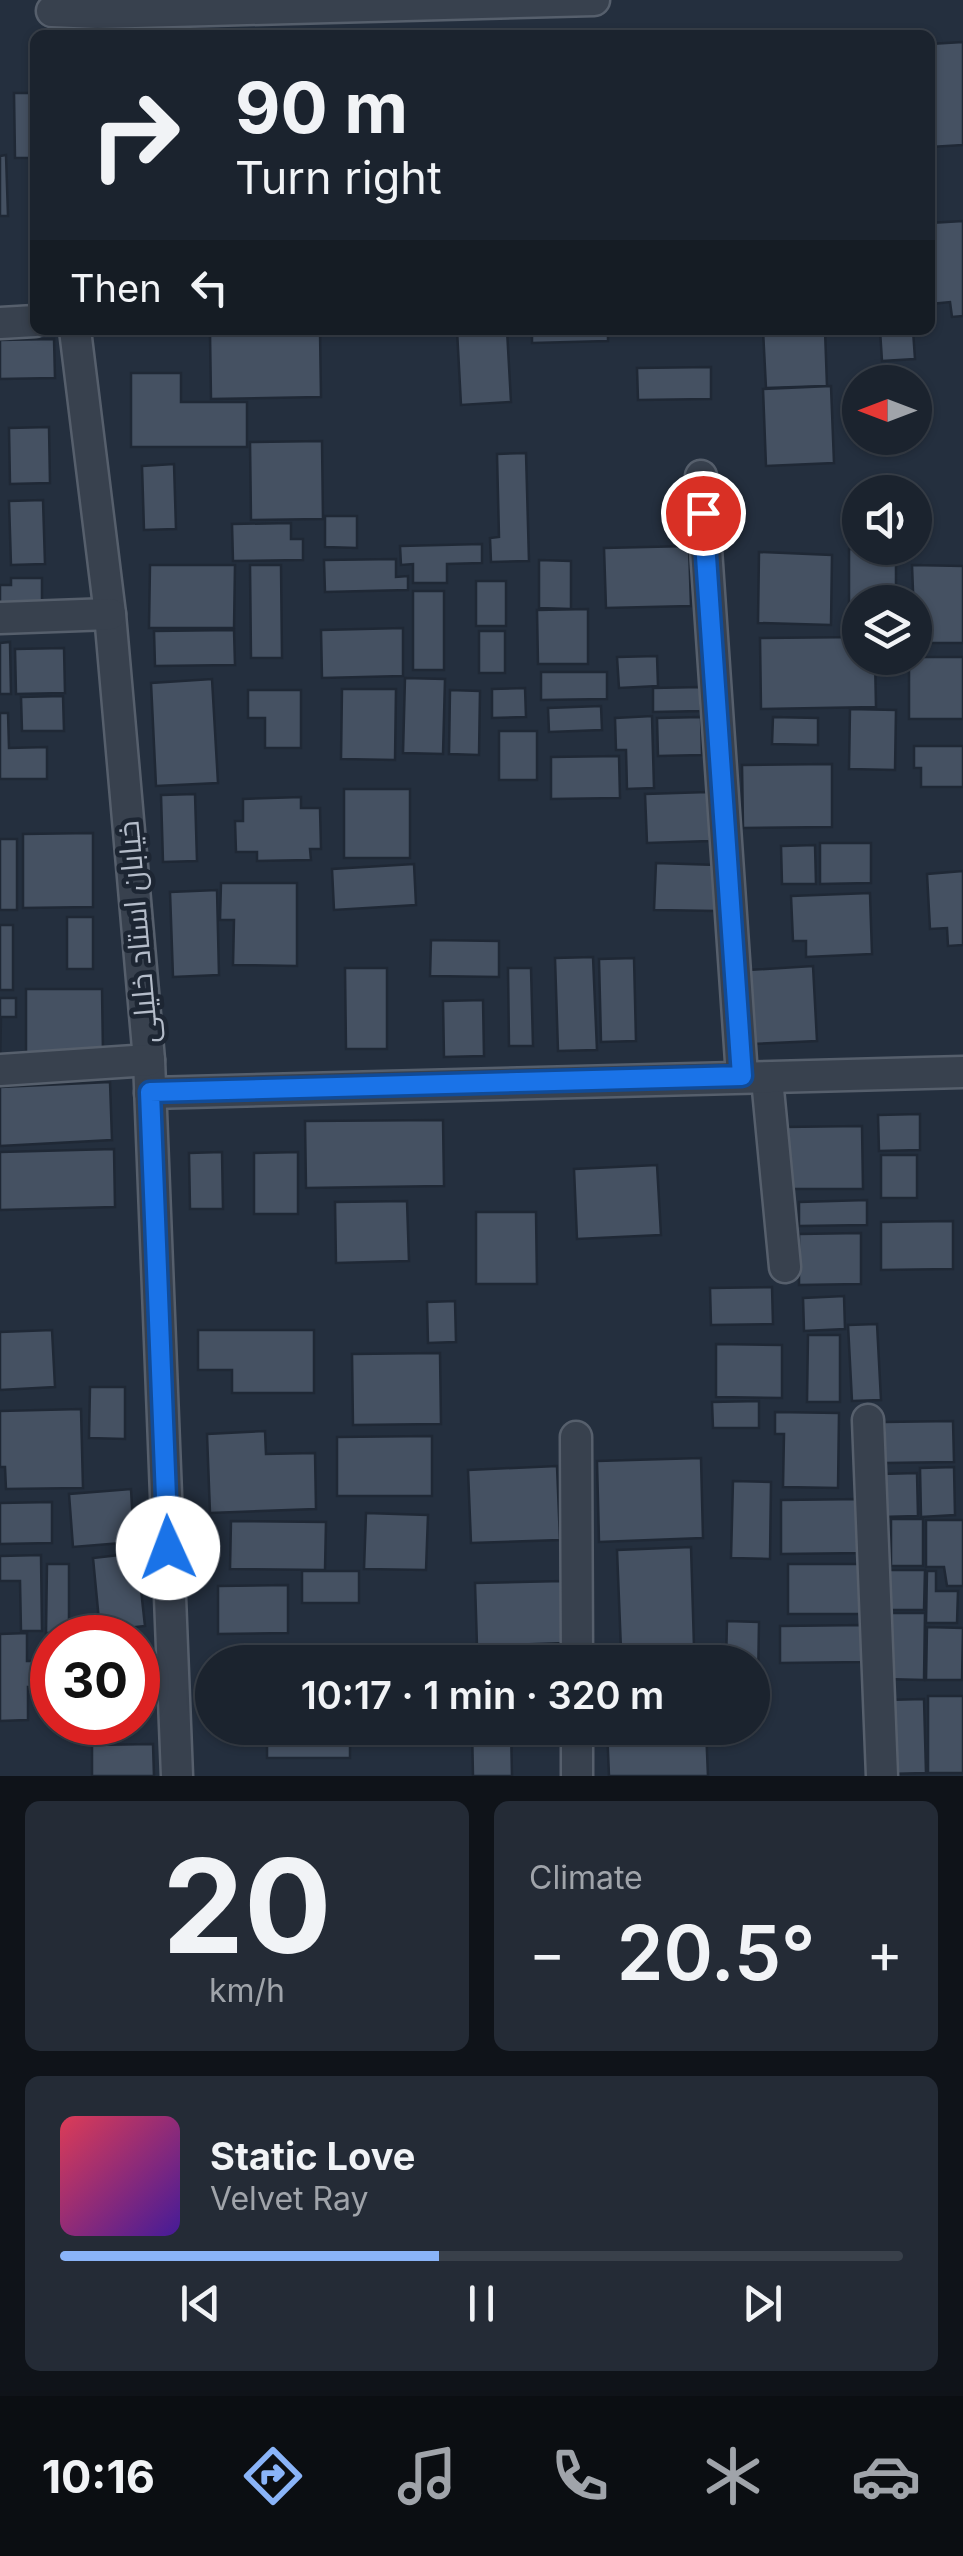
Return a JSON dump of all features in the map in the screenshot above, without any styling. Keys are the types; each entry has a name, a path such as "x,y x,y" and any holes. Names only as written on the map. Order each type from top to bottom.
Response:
{"street":[{"path":"49,15 99,6 594,0"},
{"path":"0,323 30,322"},
{"name":"خیابان استاد خلیلی","path":"75,335 110,614 148,1060 177,1776"},
{"path":"700,476 754,1077 785,1267"},
{"path":"0,618 110,614"},
{"path":"0,1070 148,1060"},
{"path":"150,1092 963,1072"},
{"path":"868,1420 882,1776"},
{"path":"576,1437 577,1645"},
{"path":"577,1745 577,1776"}],"building":[{"path":"963,42 963,145 935,147 935,44"},
{"path":"14,93 30,93 30,158 15,158"},
{"path":"6,155 8,216 0,216 0,156"},
{"path":"963,221 963,316 952,317 950,302 935,304 935,223"},
{"path":"210,335 320,335 321,397 211,399"},
{"path":"457,335 507,335 511,402 461,405"},
{"path":"532,335 608,335 608,341 532,343"},
{"path":"763,335 825,335 827,386 766,388"},
{"path":"880,335 913,335 915,359 882,361"},
{"path":"54,339 55,378 0,379 0,340"},
{"path":"711,367 711,399 638,400 637,368"},
{"path":"131,373 181,373 181,402 247,402 247,447 131,447"},
{"path":"831,386 834,463 766,466 763,389"},
{"path":"49,427 50,483 10,484 9,428"},
{"path":"322,441 323,519 251,520 250,442"},
{"path":"526,453 529,561 491,562 490,538 499,537 497,454"},
{"path":"174,464 176,529 144,530 142,466"},
{"path":"43,500 45,564 11,565 9,501"},
{"path":"325,516 357,516 357,548 325,547"},
{"path":"291,523 291,539 303,539 303,560 233,561 232,524"},
{"path":"482,544 482,563 447,564 447,583 413,583 413,564 401,565 400,546"},
{"path":"689,546 691,606 606,608 604,548"},
{"path":"759,552 832,555 831,625 758,623"},
{"path":"396,559 396,577 408,576 408,590 325,592 324,560"},
{"path":"539,560 571,561 571,609 539,608"},
{"path":"150,565 235,565 234,628 149,628"},
{"path":"250,565 281,565 282,658 251,658"},
{"path":"849,565 896,565 896,585 849,585"},
{"path":"912,565 963,566 963,643 932,643 932,585 913,585"},
{"path":"11,578 42,578 42,614 0,615 0,585 11,585"},
{"path":"476,581 506,581 506,626 476,626"},
{"path":"413,591 444,591 444,670 413,670"},
{"path":"588,609 588,664 538,664 537,610"},
{"path":"403,628 403,676 322,678 321,630"},
{"path":"234,630 235,665 155,666 154,631"},
{"path":"479,631 505,631 505,673 479,673"},
{"path":"842,637 842,675 875,675 876,707 761,709 760,638"},
{"path":"10,642 11,694 0,694 0,643"},
{"path":"64,648 65,693 16,694 15,649"},
{"path":"657,656 658,686 619,688 617,657"},
{"path":"932,657 963,657 963,719 909,719 909,675 932,675"},
{"path":"541,672 607,672 607,699 541,700"},
{"path":"405,678 445,679 443,754 403,753"},
{"path":"212,679 218,783 156,786 151,683"},
{"path":"700,687 701,711 653,712 653,688"},
{"path":"525,688 526,717 492,718 492,689"},
{"path":"342,689 396,689 395,760 341,759"},
{"path":"248,690 301,690 301,748 265,748 265,718 248,718"},
{"path":"450,690 480,691 479,755 449,754"},
{"path":"63,696 64,731 22,731 21,697"},
{"path":"601,706 602,730 549,732 548,708"},
{"path":"850,709 896,710 895,770 849,769"},
{"path":"0,713 8,713 9,748 47,747 47,779 0,779"},
{"path":"652,716 654,788 627,789 626,750 616,750 615,718"},
{"path":"701,717 702,755 658,756 657,718"},
{"path":"773,717 818,718 818,745 772,744"},
{"path":"499,731 537,731 537,780 499,780"},
{"path":"914,746 963,746 963,787 921,787 921,768 914,768"},
{"path":"619,756 620,798 551,799 551,757"},
{"path":"832,764 832,827 743,828 742,765"},
{"path":"344,789 410,789 410,858 344,858"},
{"path":"708,792 710,841 647,843 645,794"},
{"path":"195,794 197,861 163,862 161,795"},
{"path":"301,797 301,808 320,808 321,849 310,849 311,860 257,861 257,852 236,852 235,821 243,821 243,799"},
{"path":"93,833 93,907 23,908 23,834"},
{"path":"0,839 17,839 17,910 0,910"},
{"path":"820,843 871,843 871,883 820,884"},
{"path":"815,845 816,884 782,884 781,846"},
{"path":"656,863 717,865 717,911 654,910"},
{"path":"414,864 416,905 334,910 332,869"},
{"path":"963,871 963,945 948,946 947,928 930,929 927,874"},
{"path":"221,883 297,883 297,966 233,965 234,920 220,920"},
{"path":"217,890 219,975 173,977 170,892"},
{"path":"870,893 872,954 806,957 806,941 793,941 791,896"},
{"path":"67,917 93,917 93,969 67,969"},
{"path":"0,925 13,925 13,990 0,990"},
{"path":"431,940 499,941 499,977 430,976"},
{"path":"593,957 597,1050 558,1051 555,958"},
{"path":"634,958 636,1041 601,1042 599,959"},
{"path":"813,966 817,1041 752,1044 748,970"},
{"path":"345,968 387,968 387,1049 346,1049"},
{"path":"508,968 531,968 533,1046 509,1046"},
{"path":"26,989 102,989 103,1053 26,1053"},
{"path":"0,998 16,998 16,1017 1,1017 0,1064"},
{"path":"483,1000 484,1056 444,1057 443,1001"},
{"path":"110,1082 112,1140 0,1146 0,1087"},
{"path":"920,1114 920,1150 879,1151 878,1115"},
{"path":"443,1120 444,1186 306,1188 305,1121"},
{"path":"862,1126 863,1189 784,1189 783,1127"},
{"path":"114,1149 115,1207 0,1210 0,1152"},
{"path":"222,1152 223,1209 190,1209 189,1153"},
{"path":"298,1152 298,1214 254,1214 254,1153"},
{"path":"881,1155 917,1155 917,1198 881,1198"},
{"path":"657,1165 661,1235 577,1239 574,1169"},
{"path":"867,1200 867,1225 799,1226 799,1202"},
{"path":"407,1201 409,1261 336,1263 335,1202"},
{"path":"476,1212 536,1212 537,1284 476,1284"},
{"path":"953,1221 953,1269 881,1270 881,1222"},
{"path":"861,1233 861,1284 799,1285 799,1234"},
{"path":"772,1287 773,1324 711,1325 710,1288"},
{"path":"844,1296 845,1329 804,1331 803,1298"},
{"path":"455,1301 456,1342 428,1343 427,1302"},
{"path":"877,1324 881,1400 852,1401 848,1325"},
{"path":"52,1330 55,1387 0,1390 0,1332"},
{"path":"198,1330 314,1330 314,1393 232,1393 232,1370 198,1370"},
{"path":"808,1335 840,1335 840,1402 807,1402"},
{"path":"716,1344 782,1345 782,1398 716,1397"},
{"path":"440,1353 441,1424 353,1425 352,1354"},
{"path":"90,1387 125,1387 125,1439 89,1438"},
{"path":"759,1401 759,1428 713,1428 712,1402"},
{"path":"81,1409 83,1488 6,1489 5,1467 0,1467 0,1411"},
{"path":"775,1412 839,1413 838,1488 783,1487 784,1434 775,1434"},
{"path":"953,1421 954,1462 885,1463 884,1422"},
{"path":"265,1431 266,1454 315,1453 316,1509 210,1513 207,1434"},
{"path":"432,1436 432,1496 337,1496 337,1437"},
{"path":"701,1458 703,1538 599,1542 597,1461"},
{"path":"557,1466 560,1540 471,1543 468,1470"},
{"path":"954,1467 955,1515 921,1517 920,1468"},
{"path":"917,1473 918,1516 881,1517 880,1474"},
{"path":"733,1481 771,1482 770,1559 731,1558"},
{"path":"131,1489 134,1542 73,1547 69,1494"},
{"path":"863,1499 864,1553 781,1554 781,1500"},
{"path":"52,1502 52,1543 0,1544 0,1503"},
{"path":"366,1513 428,1515 426,1570 364,1569"},
{"path":"891,1519 923,1519 923,1566 891,1566"},
{"path":"926,1520 963,1520 963,1586 947,1586 944,1567 926,1567"},
{"path":"231,1521 326,1522 325,1570 230,1569"},
{"path":"691,1547 694,1645 621,1645 617,1550"},
{"path":"137,1553 144,1615 98,1615 93,1558"},
{"path":"41,1555 42,1615 30,1615 30,1631 21,1631 20,1581 0,1581 0,1556"},
{"path":"47,1564 69,1564 69,1615 46,1615"},
{"path":"788,1564 869,1564 869,1614 788,1614"},
{"path":"885,1570 925,1570 924,1610 885,1610"},
{"path":"302,1571 359,1571 359,1603 302,1603"},
{"path":"927,1571 936,1571 936,1591 958,1591 957,1623 926,1623"},
{"path":"563,1581 565,1643 477,1645 475,1583"},
{"path":"288,1585 288,1633 218,1634 218,1586"},
{"path":"885,1613 925,1613 924,1680 884,1679"},
{"path":"727,1621 759,1622 759,1645 726,1645"},
{"path":"867,1625 867,1662 780,1663 780,1626"},
{"path":"927,1627 963,1628 962,1680 926,1680"},
{"path":"27,1633 28,1720 0,1721 0,1634"},
{"path":"928,1696 963,1696 963,1773 928,1773"},
{"path":"924,1699 926,1773 887,1774 885,1700"},
{"path":"92,1745 153,1745 154,1776 92,1776"},
{"path":"267,1745 350,1745 350,1758 267,1758"},
{"path":"472,1745 511,1745 512,1776 473,1776"},
{"path":"608,1745 707,1745 708,1776 609,1776"}],"route":[{"path":"168,1548 150,1092 742,1076 703,513"}]}
